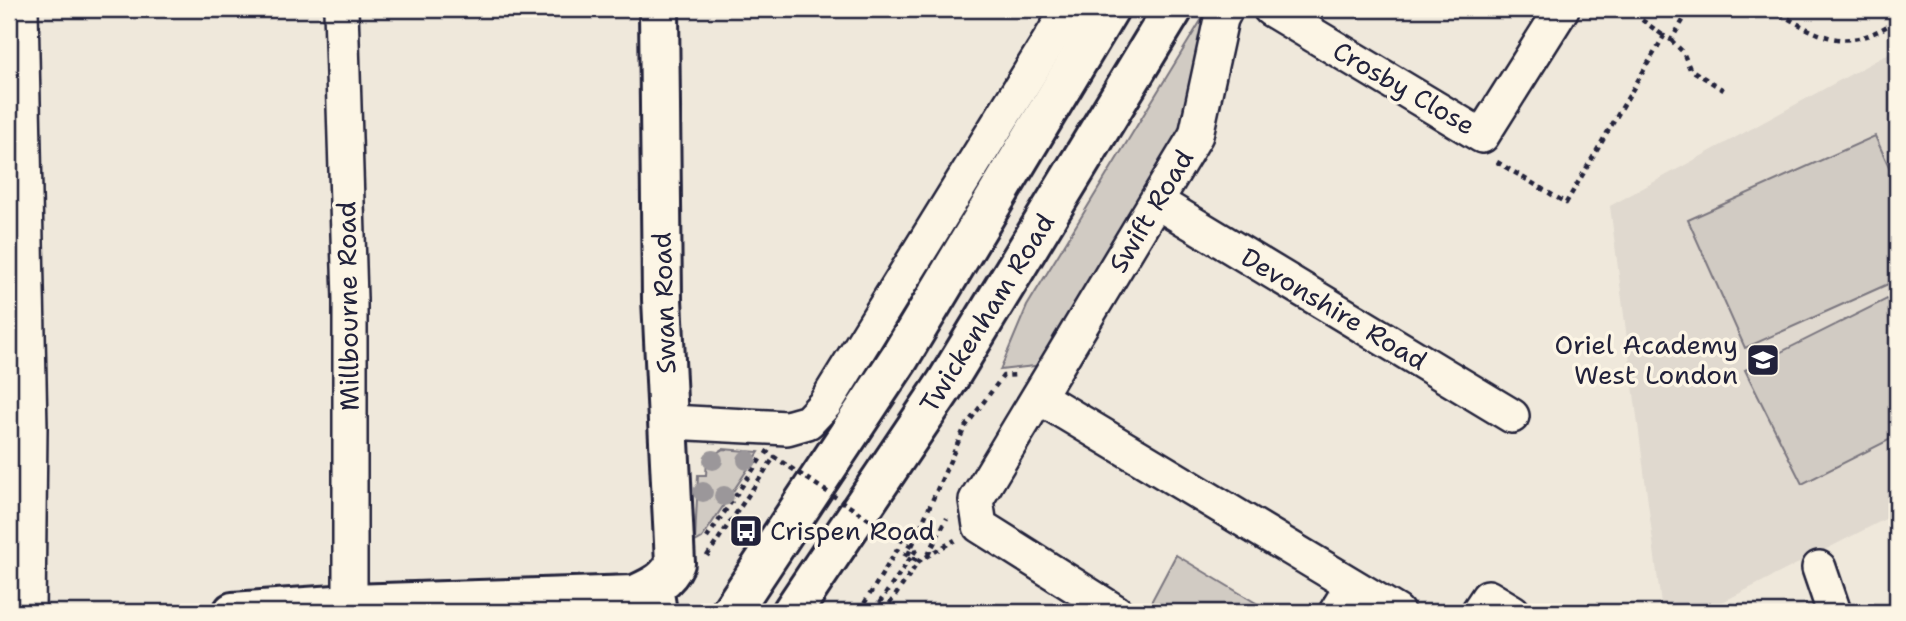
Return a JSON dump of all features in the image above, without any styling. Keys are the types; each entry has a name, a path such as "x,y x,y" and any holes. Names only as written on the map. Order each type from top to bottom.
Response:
{"main road":[{"name":"Swan Road","path":"655,600 675,563 662,299 659,9"},
{"name":"Twickenham Road","path":"732,612 900,357 1109,9"},
{"name":"Twickenham Road","path":"792,612 946,383 1173,9"},
{"path":"820,612 946,383"},
{"path":"233,612 350,604 635,595 655,600"}],"street":[{"path":"21,9 30,428 28,612"},
{"name":"Millbourne Road","path":"341,9 350,299 350,604"},
{"name":"Swift Road","path":"980,526 976,500 1196,135 1221,19 1226,9"},
{"name":"Crosby Close","path":"1270,9 1482,136 1562,9"},
{"path":"670,422 787,428 808,422 825,404 1057,13"},
{"name":"Devonshire Road","path":"1157,202 1512,416"},
{"path":"1047,385 1344,599 1397,612"},
{"path":"980,526 1116,612"},
{"path":"1819,568 1834,612"},
{"path":"1478,612 1488,597 1513,612"}],"path":[{"path":"1623,9 1630,13"},
{"path":"1671,40 1690,9"},
{"path":"1771,9 1827,39 1851,41 1884,29 1897,20"},
{"path":"1642,20 1683,52 1690,69 1725,92"},
{"path":"1482,136 1476,149 1566,203 1664,36"},
{"path":"908,555 965,427 1003,376 1047,385"},
{"path":"706,539 765,451 916,550 873,612"},
{"path":"699,550 702,556 708,555 769,464"},
{"path":"884,612 919,561 980,526"},
{"path":"859,612 897,550 919,561"}],"shaded area":[{"path":"1208,9 1186,125 1043,365 1000,370 1027,306"},
{"name":"Oriel Academy West London","path":"1897,49 1897,513 1703,612 1662,612 1610,206"},
{"path":"1875,136 1897,184 1897,280 1745,348 1688,220"},
{"path":"1897,294 1897,436 1802,484 1745,370"},
{"path":"723,449 759,452 702,538 695,542 698,475 706,475 707,459"},
{"path":"1176,555 1271,612 1160,612 1149,606"}],"place":[{"name":"Oriel Academy West London","path":"1763,360"},
{"name":"Crispen Road","path":"746,531"}]}
